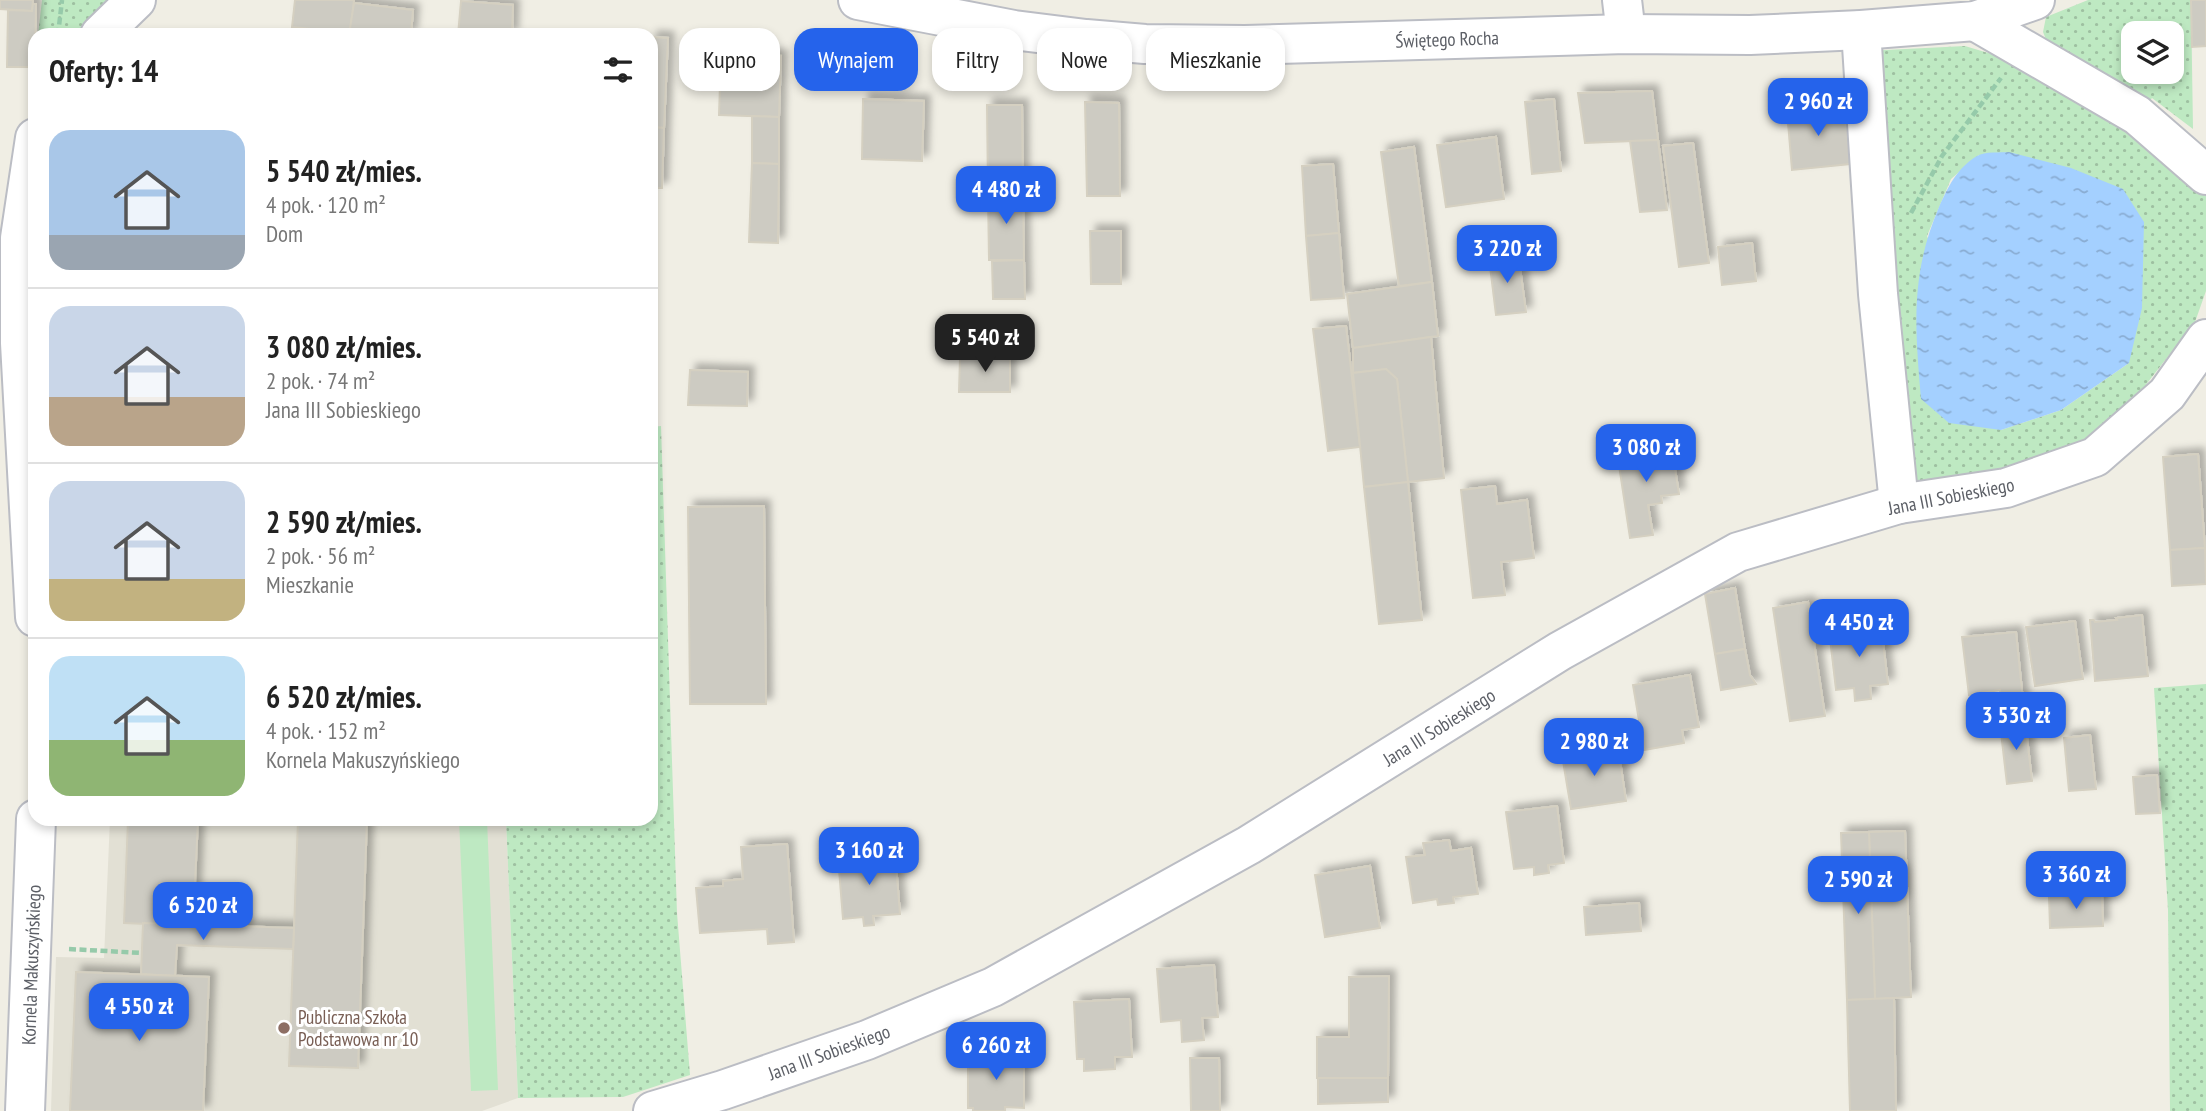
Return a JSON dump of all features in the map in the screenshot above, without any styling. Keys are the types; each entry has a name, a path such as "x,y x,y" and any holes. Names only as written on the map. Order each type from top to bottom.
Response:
{"street":[{"path":"107,28 136,0"},
{"name":"Świętego Rocha","path":"858,0 1014,30 1086,40 1146,44 1245,45 1624,17 1750,35 1861,30 1975,21 2035,0"},
{"path":"1975,21 2137,115 2206,175"},
{"path":"1861,30 1878,294 1899,504"},
{"path":"28,185 20,238 20,343 28,489"},
{"name":"Jana III Sobieskiego","path":"653,1111 723,1090 867,1040 993,987 1250,845 1560,651 1738,552 1899,504 2006,488 2095,457 2167,394 2206,340"},
{"name":"Kornela Makuszyńskiego","path":"25,1111 36,826"}],"path":[{"path":"59,28 62,0"},
{"path":"1909,217 1950,146 1996,83 2027,53"},
{"path":"64,948 142,953"}],"shaded area":[{"name":"Publiczna Szkoła Podstawowa nr 10","path":"110,826 506,826 518,1098 482,1111 51,1111 56,957 104,958"}],"green space":[{"path":"42,0 112,0 86,28 39,28"},
{"path":"2088,0 2191,0 2193,129 2152,98 2146,105 2049,47 2043,32 2046,17"},
{"path":"1965,46 2028,65 2101,110 2206,196 2206,291 2195,322 2130,405 2083,449 2004,474 1885,488 1846,52","holes":["1979,155 2129,363 2061,410 2001,430 1927,236 1951,179"]},
{"path":"658,426 661,426 677,913 690,1075 623,1097 518,1098 506,826 658,826"},
{"path":"2206,684 2206,1111 2170,1111 2168,910 2154,688"},
{"path":"459,826 487,826 498,1090 471,1091"}],"water":[{"path":"2009,152 2071,168 2123,189 2144,222 2142,308 2129,363 2061,410 2001,430 1949,423 1921,399 1916,325 1923,256 1939,207 1950,185 1964,166 1980,154"}],"building":[{"path":"0,0 33,0 32,11 0,9"},
{"path":"295,0 354,0 351,28 292,27"},
{"path":"2191,0 2206,0 2206,46 2192,47"},
{"path":"461,1 513,5 512,28 459,28"},
{"path":"354,3 413,10 412,28 350,28"},
{"path":"33,4 36,4 36,28 28,28 28,67 7,67 8,10 32,11"},
{"path":"658,37 668,38 664,128 658,128"},
{"path":"720,91 780,91 779,117 719,115"},
{"path":"1652,91 1658,140 1585,143 1578,93"},
{"path":"863,99 924,101 922,161 862,159"},
{"path":"1554,99 1561,171 1532,174 1525,102"},
{"path":"1085,102 1119,103 1120,196 1087,196"},
{"path":"987,105 1022,105 1023,192 988,192"},
{"path":"1845,106 1850,164 1792,170 1787,111"},
{"path":"752,116 779,117 779,164 752,163"},
{"path":"658,128 664,128 662,188 658,188"},
{"path":"1496,137 1504,199 1446,207 1437,145"},
{"path":"1658,140 1667,210 1640,212 1630,141"},
{"path":"1693,143 1709,263 1679,267 1663,146"},
{"path":"1414,147 1432,282 1399,286 1381,152"},
{"path":"752,163 779,164 778,243 749,242"},
{"path":"1333,164 1339,233 1306,236 1302,166"},
{"path":"988,192 1023,192 1024,260 989,260"},
{"path":"1090,231 1121,231 1121,284 1091,284"},
{"path":"1339,233 1344,298 1311,300 1306,236"},
{"path":"1752,243 1756,281 1722,285 1718,247"},
{"path":"1518,253 1526,312 1496,315 1489,258"},
{"path":"1024,260 1025,299 993,299 992,261"},
{"path":"1432,282 1438,336 1353,348 1347,294"},
{"path":"1346,326 1360,447 1328,451 1313,329"},
{"path":"1431,337 1444,478 1408,482 1397,379 1386,369 1353,373 1353,348"},
{"path":"1010,356 1010,392 959,392 960,357"},
{"path":"1386,369 1397,379 1408,482 1364,487 1353,373"},
{"path":"690,370 748,372 747,406 688,405"},
{"path":"1671,443 1679,494 1661,496 1662,503 1648,505 1653,535 1630,538 1617,452"},
{"path":"2198,454 2205,548 2170,550 2163,457"},
{"path":"1408,482 1422,620 1379,624 1364,487"},
{"path":"1495,486 1497,504 1527,500 1534,558 1501,562 1505,595 1473,598 1461,490"},
{"path":"764,506 766,704 690,704 688,507"},
{"path":"2205,548 2206,584 2172,586 2170,550"},
{"path":"1735,588 1745,649 1715,654 1705,594"},
{"path":"1808,602 1825,716 1790,721 1773,608"},
{"path":"2142,615 2148,676 2095,681 2090,620 2117,620 2116,618"},
{"path":"2075,621 2083,679 2035,686 2026,627"},
{"path":"1881,624 1888,684 1870,686 1871,699 1855,701 1854,688 1836,690 1829,630"},
{"path":"2016,632 2025,720 2004,723 2000,690 1969,695 1962,637"},
{"path":"1745,649 1750,675 1756,684 1721,690 1715,654"},
{"path":"1690,675 1699,727 1682,730 1684,743 1644,750 1633,685"},
{"path":"2025,720 2032,781 2007,784 2000,724"},
{"path":"2090,735 2096,789 2069,791 2064,738"},
{"path":"1618,747 1626,801 1571,809 1562,755"},
{"path":"2157,775 2160,813 2136,814 2133,777"},
{"path":"1557,806 1564,863 1548,865 1549,873 1534,875 1534,867 1514,869 1506,812"},
{"path":"128,826 198,826 193,926 124,923"},
{"path":"298,826 367,826 358,1068 289,1066"},
{"path":"1905,831 1911,997 1875,999 1869,832"},
{"path":"1869,832 1875,999 1847,1000 1841,833"},
{"path":"1449,840 1451,851 1471,848 1478,894 1453,897 1454,903 1438,905 1437,899 1413,903 1406,857 1425,855 1423,843"},
{"path":"787,844 794,942 768,944 767,929 700,933 696,888 723,886 723,881 743,879 741,847"},
{"path":"895,852 900,914 873,916 874,925 864,926 863,917 843,919 838,857 839,860 866,858 866,854"},
{"path":"1370,866 1380,928 1325,937 1315,875"},
{"path":"2102,893 2103,926 2050,928 2049,896"},
{"path":"1639,903 1641,931 1586,935 1584,907"},
{"path":"143,923 294,928 293,949 177,945 175,976 141,974"},
{"path":"1214,965 1218,1017 1202,1018 1204,1040 1182,1042 1181,1020 1161,1022 1157,969"},
{"path":"76,972 209,977 203,1111 70,1111"},
{"path":"1389,976 1388,1078 1317,1078 1317,1037 1349,1037 1349,977"},
{"path":"1894,998 1896,1111 1850,1111 1847,1000"},
{"path":"1129,999 1132,1057 1115,1057 1115,1069 1084,1071 1084,1059 1077,1059 1074,1002"},
{"path":"970,1053 970,1057 1024,1053 1024,1108 1005,1107 1005,1111 973,1111 973,1108 968,1108"},
{"path":"1190,1058 1219,1058 1220,1111 1191,1111"},
{"path":"1318,1078 1388,1078 1388,1102 1318,1104"}],"place":[{"name":"Publiczna Szkoła Podstawowa nr 10","path":"284,1028"}]}
